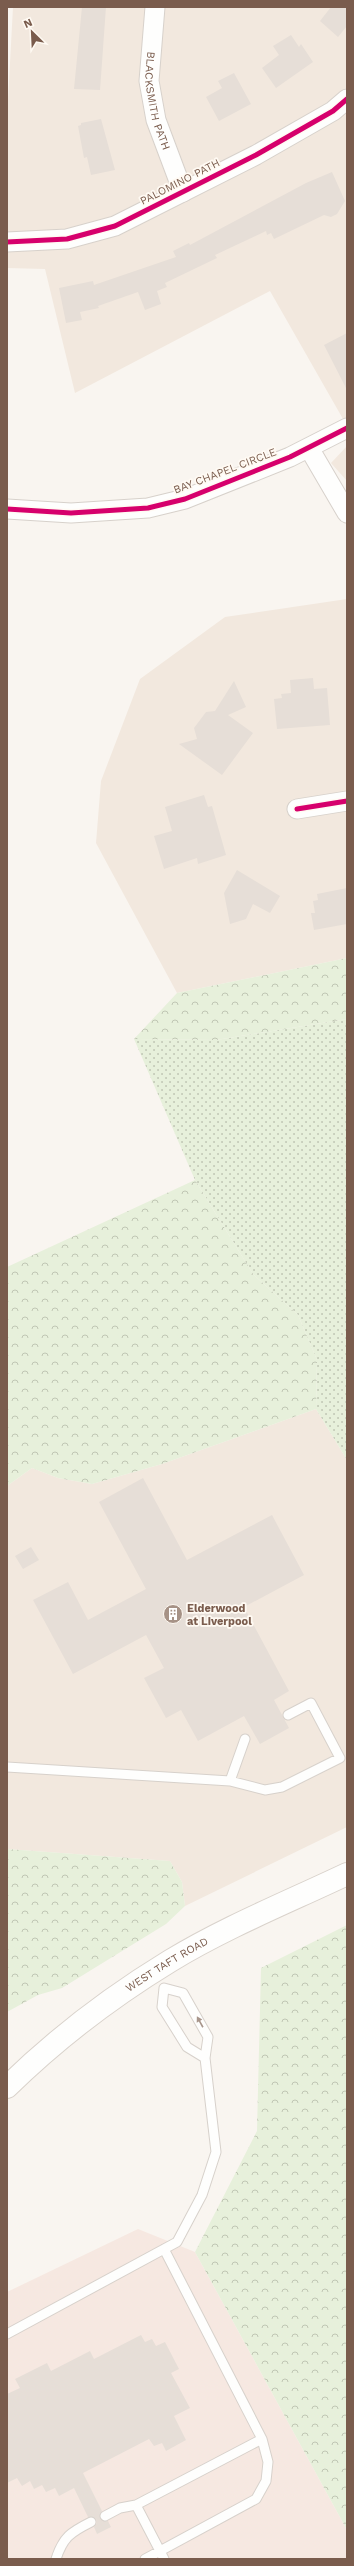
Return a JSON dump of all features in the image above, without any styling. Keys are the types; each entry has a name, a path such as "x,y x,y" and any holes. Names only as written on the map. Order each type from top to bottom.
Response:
{"main road":[{"name":"WEST TAFT ROAD","path":"7,2087 37,2058 102,2006 160,1979 250,1919 347,1874"}],"street":[{"name":"BLACKSMITH PATH","path":"155,7 149,81 156,120 183,192"},
{"name":"PALOMINO PATH","path":"7,242 67,239 115,226 183,192 326,115 347,99"},
{"name":"BAY CHAPEL CIRCLE","path":"7,509 71,513 148,508 185,499 309,448 347,428"},
{"path":"309,448 347,513"},
{"path":"297,809 347,801"}],"lane":[{"path":"7,1767 230,1781 264,1790 282,1787 340,1758 311,1703 288,1715"},
{"path":"230,1781 245,1739"},
{"path":"160,1979 162,2007 187,2047 205,2058"},
{"path":"7,2334 177,2242 202,2195 216,2152 205,2058 208,2037 183,1993 160,1979"},
{"path":"145,2559 162,2555 256,2499 266,2481 268,2462 262,2439 164,2250"},
{"path":"105,2516 120,2508 136,2505 262,2439"},
{"path":"136,2505 162,2555"},
{"path":"56,2559 60,2548 70,2533 91,2522"}],"shaded area":[{"path":"13,7 347,7 347,426 270,291 75,393 45,269 7,268 7,119"},
{"path":"347,446 347,481 331,463"},
{"path":"347,599 347,958 177,993 96,843 101,781 140,679 225,617"},
{"path":"316,1409 347,1460 347,1827 185,1906 182,1882 170,1861 7,1849 7,1486 32,1468 58,1478 92,1484 162,1464"},
{"path":"138,2229 195,2252 347,2530 347,2559 7,2559 7,2292"}],"green space":[{"path":"347,958 347,1019 216,1040 134,1039 177,993"},
{"path":"347,1019 347,1460 316,1409 317,1360 298,1315 253,1274 195,1180 134,1039 216,1040"},
{"path":"195,1180 253,1274 298,1315 317,1360 316,1409 162,1464 92,1484 58,1478 32,1468 7,1486 7,1267"},
{"path":"7,1849 170,1861 182,1882 185,1906 166,1924 62,1988 38,1995 7,2012"},
{"path":"347,1925 347,2530 195,2252 257,2131 261,1968"}],"building":[{"path":"82,7 106,7 100,90 74,89"},
{"path":"331,7 347,7 347,26 338,37 320,21"},
{"path":"291,35 299,47 301,44 313,62 276,88 262,68 279,55 273,46"},
{"path":"234,73 251,104 219,121 206,97 222,88 218,81"},
{"path":"101,119 115,170 91,175 87,157 84,158 78,126 81,125 81,123"},
{"path":"332,172 345,201 337,214 331,217 324,215 274,239 271,233 267,235 266,231 215,255 217,258 165,283 167,287 157,291 161,304 145,310 138,292 98,306 99,308 80,312 82,320 66,323 59,288 93,281 94,285 176,257 173,251 189,243 190,245 306,183"},
{"path":"347,333 347,390 324,345"},
{"path":"313,678 314,689 327,688 330,725 277,729 274,699 282,698 281,694 291,693 290,680"},
{"path":"234,681 246,707 228,715 253,733 222,775 179,744 197,739 194,728 206,712 215,711"},
{"path":"204,795 208,807 212,806 226,855 198,864 197,858 164,869 154,836 172,831 165,807"},
{"path":"237,870 280,896 270,913 253,904 246,919 230,924 224,893"},
{"path":"347,888 347,924 314,930 311,913 315,913 313,901 318,900 317,894"},
{"name":"Elderwood at Liverpool","path":"143,1478 187,1560 272,1515 304,1575 244,1607 289,1691 274,1700 289,1728 260,1744 244,1716 198,1741 181,1710 166,1718 144,1678 164,1668 146,1635 73,1674 33,1600 68,1582 88,1620 146,1589 99,1502"},
{"path":"31,1547 39,1560 23,1569 15,1556"},
{"path":"141,2335 145,2342 152,2339 156,2346 165,2342 179,2369 171,2373 190,2408 174,2416 186,2440 166,2451 162,2443 154,2446 149,2439 83,2473 102,2511 100,2518 108,2521 111,2527 97,2534 94,2527 97,2523 96,2519 88,2517 74,2488 59,2496 55,2488 46,2492 42,2485 34,2489 30,2481 22,2486 17,2478 7,2483 7,2394 20,2388 15,2379 47,2363 51,2371 90,2351 94,2359"}],"cycle path":[{"path":"7,242 67,239 115,226 256,155 333,111 347,99"},
{"path":"7,509 71,513 148,508 185,499 290,457 347,428"},
{"path":"297,809 347,801"}],"place":[{"name":"Elderwood at Liverpool","path":"173,1614"}]}
